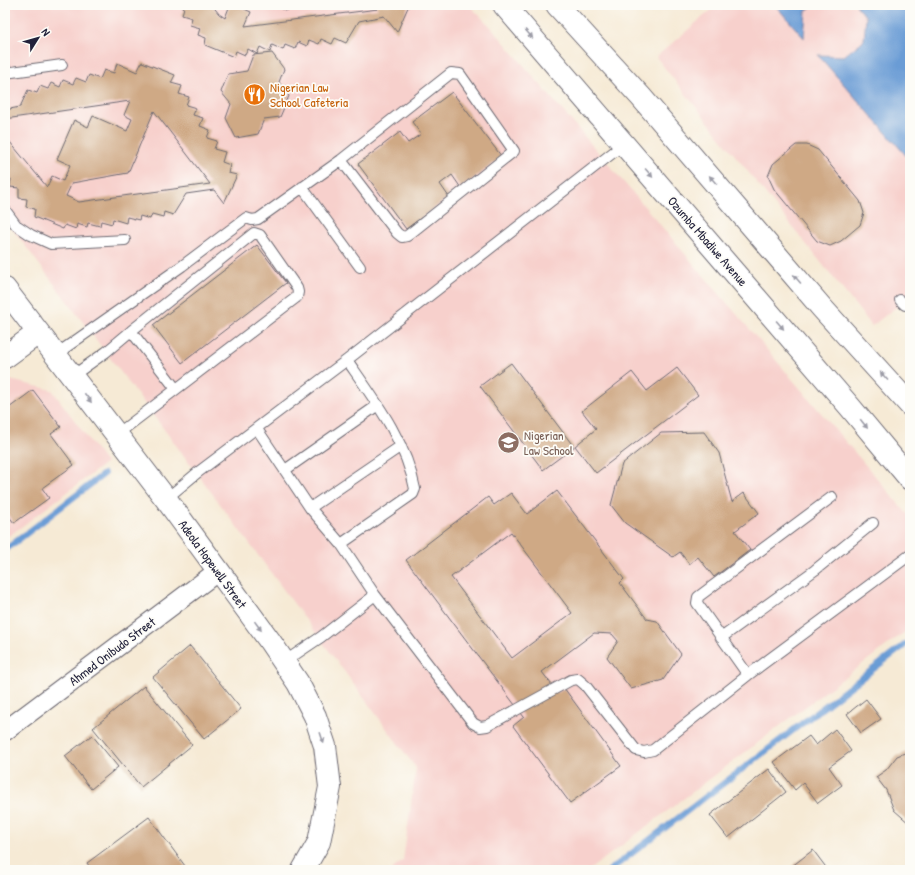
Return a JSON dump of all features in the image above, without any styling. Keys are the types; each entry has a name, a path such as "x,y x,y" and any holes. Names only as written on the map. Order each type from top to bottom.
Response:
{"main road":[{"name":"Ozumba Mbadiwe Avenue","path":"504,5 850,407 910,479"},
{"path":"556,5 641,97 822,308 910,405"},
{"path":"578,5 641,97"},
{"name":"Adeola Hopewell Street","path":"5,289 166,499 284,662 298,683 315,716 324,746 330,787 319,842 303,870"},
{"path":"5,357 38,333"}],"street":[{"name":"Ahmed Onibudo Street","path":"5,731 218,571"}],"lane":[{"path":"5,73 62,65"},
{"path":"55,355 182,266 246,218 258,219 341,160 451,73 460,74 514,151 407,236 402,237 397,233 341,160"},
{"path":"166,499 197,473 257,429 624,144"},
{"path":"302,187 360,267"},
{"path":"5,210 16,225 31,235 51,244 125,240"},
{"path":"71,377 106,352 254,233 260,235 297,288 297,297 116,435"},
{"path":"132,331 176,389"},
{"path":"341,544 413,494 416,489 400,446 378,405 346,360"},
{"path":"285,470 378,405"},
{"path":"257,429 310,508 341,544 375,595 473,723 480,727 487,726 571,680 578,679 585,685 636,750 644,752 653,750 748,675 910,555"},
{"path":"310,508 400,446"},
{"path":"748,675 697,603 698,597 832,497"},
{"path":"721,638 815,570 873,523"},
{"path":"284,662 321,637 375,595"}],"shaded area":[{"name":"Nigerian Law School","path":"5,5 469,5 491,27 910,517 910,628 589,870 391,870 403,861 416,768 197,473 5,219"},
{"path":"717,5 775,5 804,38 806,11 813,5 856,5 866,17 864,40 844,56 818,55 910,160 910,302 895,308 872,326 656,57"},
{"path":"6,379 52,390 106,463 9,536 5,530"}],"water":[{"path":"775,5 813,5 806,11 804,38"},
{"path":"856,5 910,5 910,160 818,55 844,56 864,40 866,17"}],"building":[{"path":"179,5 212,5 219,14 225,18 230,5 241,5 240,7 251,12 245,26 378,9 375,5 409,5 397,32 384,16 359,21 346,43 335,38 332,44 321,39 319,44 309,40 307,46 298,42 295,49 285,45 283,50 272,45 270,52 260,47 257,54 248,49 245,55 236,51 234,57 205,45 206,38 198,35 200,28 190,25 192,18 182,15 184,7"},
{"path":"273,5 290,5 287,11"},
{"name":"Nigerian Law School Cafeteria","path":"272,53 284,69 279,82 289,96 280,117 264,119 258,134 236,138 226,118 231,104 221,92 228,74 247,71 253,55"},
{"path":"142,62 175,75 171,83 182,86 179,94 189,97 186,105 196,108 193,115 203,118 200,126 210,130 207,138 217,141 214,149 225,152 222,162 230,165 228,173 237,175 224,203 214,190 186,194 173,215 164,212 163,217 152,214 150,219 140,216 139,220 127,217 126,223 113,219 112,224 101,221 100,226 88,223 87,227 77,224 76,229 65,225 63,229 34,217 35,209 26,207 27,199 19,198 19,188 10,187 11,179 5,177 5,136 47,187 52,176 63,181 70,165 57,159 74,120 88,127 93,116 127,131 132,119 124,115 130,101 5,119 5,110 20,107 28,90 37,93 40,86 48,89 51,83 60,87 63,80 73,84 76,78 86,82 89,75 100,79 104,70 114,73 117,63 137,72","holes":["154,111 210,184 79,202 66,196 72,183 128,173"]},
{"path":"452,92 502,157 461,188 452,175 440,184 449,197 406,229 358,164 400,132 408,143 421,134 412,122"},
{"path":"796,145 807,145 818,150 860,201 864,213 860,225 841,241 830,246 817,241 774,189 768,176 773,164"},
{"path":"257,245 286,283 182,363 153,325"},
{"path":"511,363 574,447 543,470 480,386"},
{"path":"677,368 698,395 596,473 575,446 596,429 582,411 632,372 647,391"},
{"path":"33,390 61,427 51,434 74,465 42,488 49,498 14,523 5,511 5,411"},
{"path":"704,432 719,453 732,502 744,493 759,513 735,531 750,550 714,577 698,557 689,564 680,552 673,557 625,523 611,505 622,464 661,433"},
{"path":"557,491 624,579 620,583 647,619 657,621 681,654 663,680 631,689 607,657 618,641 612,634 594,633 542,672 558,693 564,688 621,766 570,803 513,726 524,717 406,560 488,497 494,505 511,493 527,514","holes":["511,532 572,613 512,658 451,577"]},
{"path":"190,646 241,709 204,739 153,677"},
{"path":"144,686 192,745 141,787 93,728"},
{"path":"866,699 881,719 861,733 847,714"},
{"path":"835,729 851,751 829,767 842,785 818,803 803,783 795,790 774,762 809,736 816,745"},
{"path":"92,735 118,767 91,789 65,756"},
{"path":"910,751 910,824 894,810 886,790 876,777 886,770 897,756"},
{"path":"769,769 786,792 728,838 710,815"},
{"path":"149,817 188,870 92,870 87,863"},
{"path":"813,850 828,870 787,870"}],"waterway":[{"path":"5,550 104,474"},
{"path":"610,870 910,641"}],"place":[{"name":"Nigerian Law School Cafeteria","path":"255,94"},
{"name":"Nigerian Law School","path":"509,442"}]}
